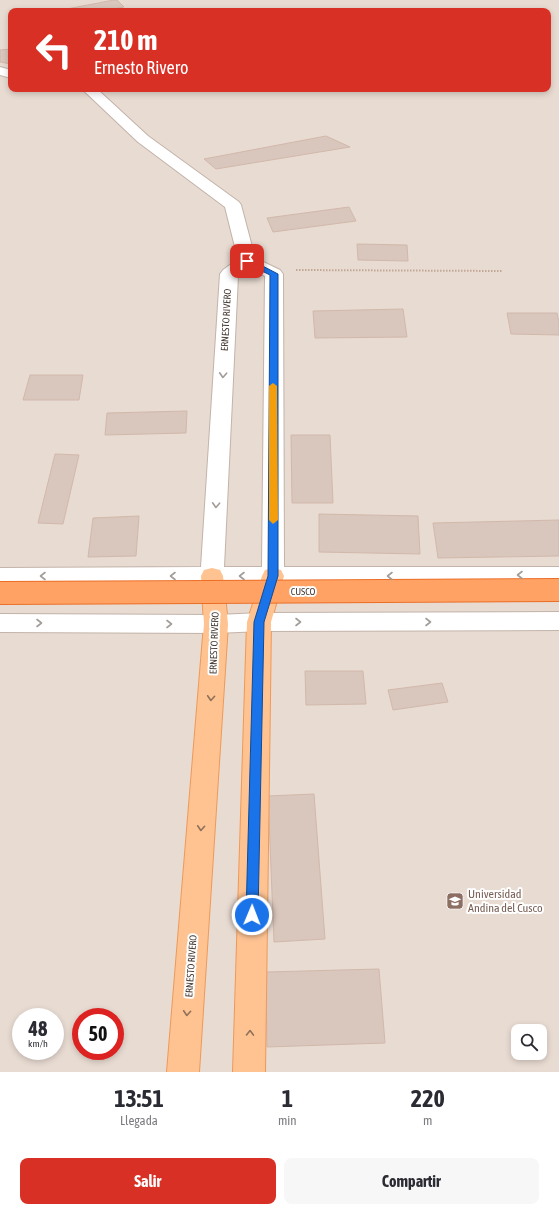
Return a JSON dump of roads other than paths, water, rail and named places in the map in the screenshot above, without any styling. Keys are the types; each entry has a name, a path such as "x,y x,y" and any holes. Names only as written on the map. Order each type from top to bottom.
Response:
{"highway":[{"name":"CUSCO","path":"0,593 559,590"},
{"name":"CUSCO","path":"0,606 559,604"}],"main road":[{"name":"ERNESTO RIVERO","path":"183,1072 216,624 212,576"},
{"path":"249,1072 259,622 273,576"}],"street":[{"path":"91,92 143,140 233,204 247,261 274,274 273,576"},
{"name":"ERNESTO RIVERO","path":"212,576 229,274 247,261"},
{"path":"0,576 559,575"},
{"path":"0,623 216,624 259,622 559,622"}],"place":[{"name":"Universidad Andina del Cusco","path":"455,901"}]}
